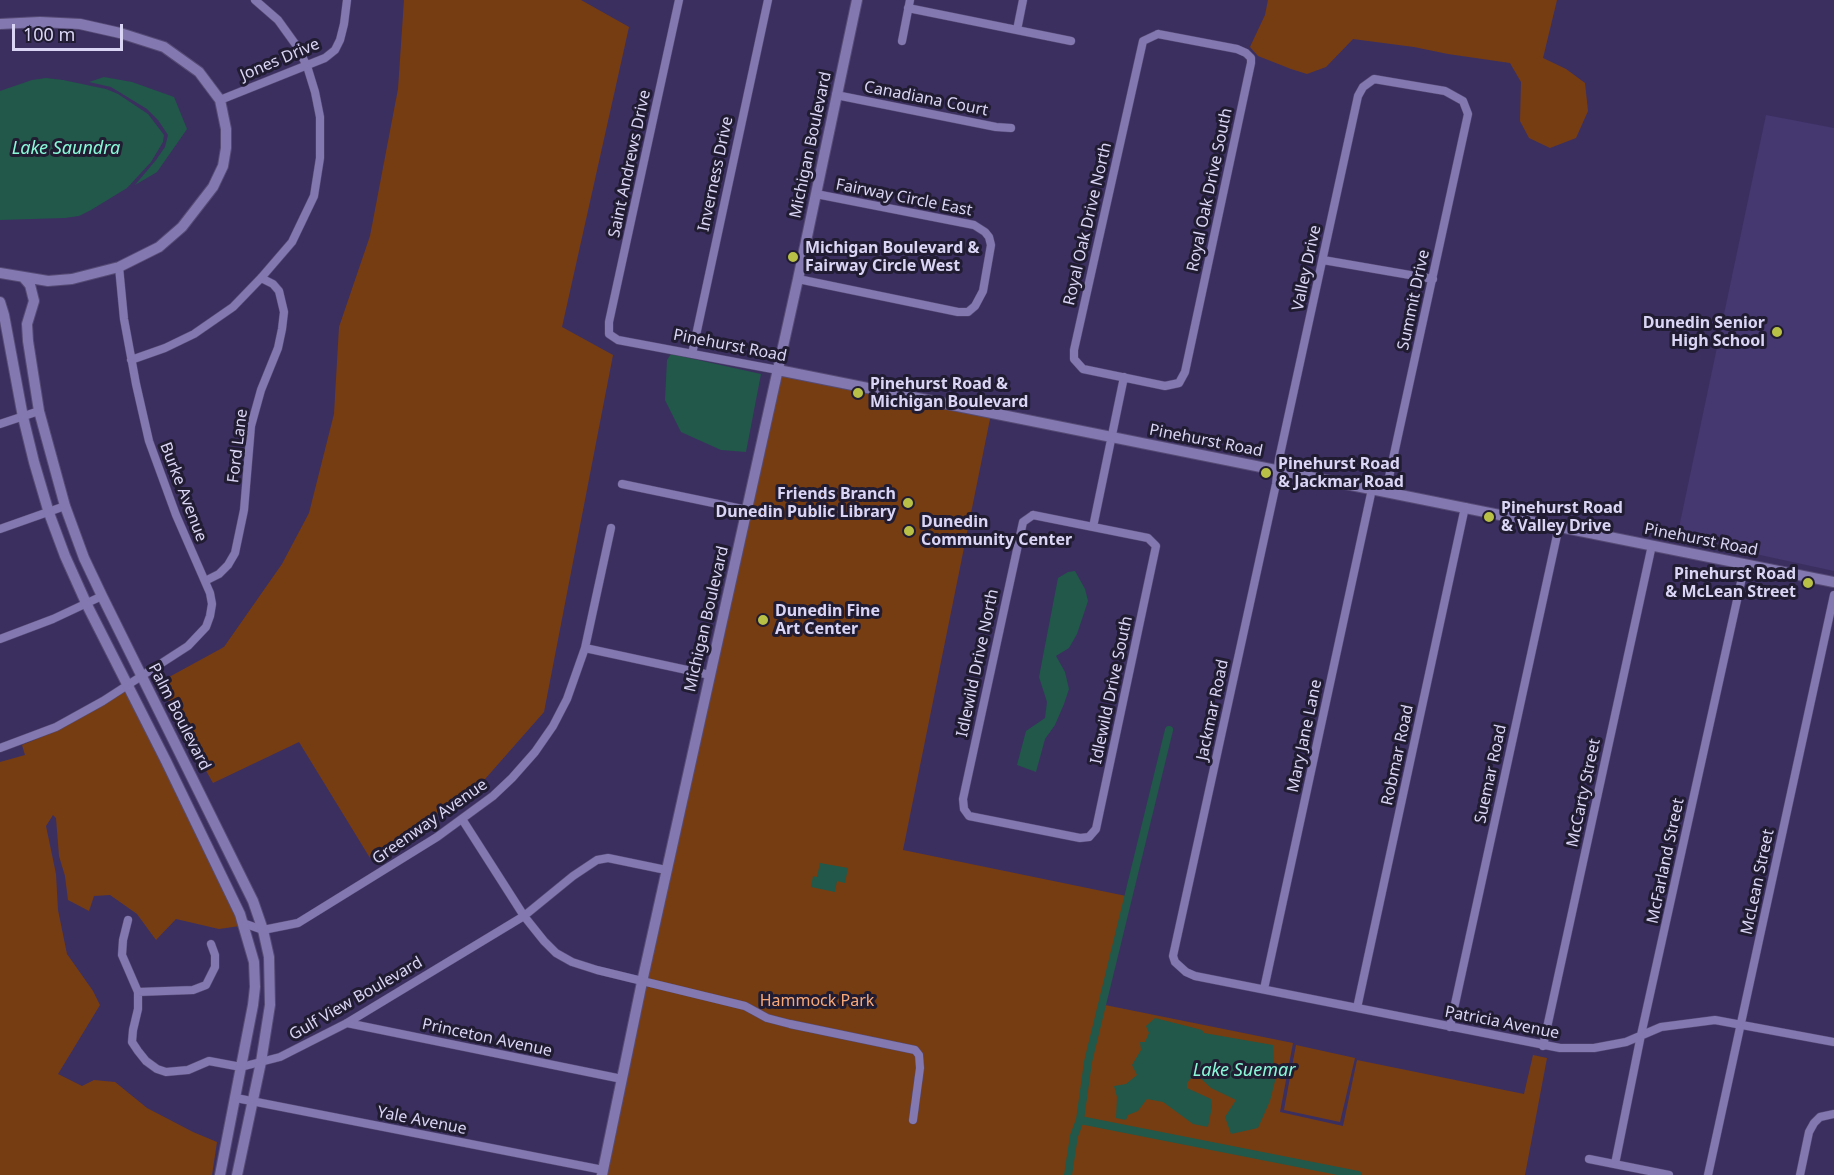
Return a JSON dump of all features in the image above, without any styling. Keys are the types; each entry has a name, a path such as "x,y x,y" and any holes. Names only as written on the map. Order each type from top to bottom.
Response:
{"street":[{"path":"131,360 165,348 194,334 233,307 292,242 314,196 320,158 320,132 315,92 307,66 296,45 265,7 255,0"},
{"name":"Jones Drive","path":"220,100 325,58 334,50 344,24 347,0"},
{"name":"Saint Andrews Drive","path":"609,334 609,322 679,0"},
{"name":"Inverness Drive","path":"692,354 768,0"},
{"name":"Michigan Boulevard","path":"602,1173 666,870 798,279 857,0"},
{"path":"1017,30 1023,0"},
{"path":"902,41 909,4 1017,30 1071,40"},
{"path":"0,24 40,22 80,24 104,28 164,47 187,62 210,84 220,100 226,129 223,166 213,187 196,211 159,247 119,267 72,279 48,280 0,273"},
{"name":"Royal Oak Drive South","path":"1124,377 1165,386 1179,382 1183,377 1251,63 1246,53 1237,49 1158,34 1143,40"},
{"name":"Royal Oak Drive North","path":"1124,377 1083,369 1074,359 1074,350 1143,40"},
{"name":"Summit Drive","path":"1374,79 1445,91 1463,101 1468,114 1386,492"},
{"name":"Valley Drive","path":"1278,470 1358,96 1363,87 1374,79"},
{"name":"Canadiana Court","path":"836,95 1011,128"},
{"name":"Fairway Circle East","path":"798,279 958,312 968,312 975,306 983,291 991,245 985,231 974,225 816,194"},
{"path":"1323,260 1433,279"},
{"name":"Burke Avenue","path":"0,748 56,727 128,685 188,646 206,627 210,616 212,604 205,581 176,515 149,441 131,360 119,267"},
{"path":"24,278 30,285 34,301"},
{"name":"Ford Lane","path":"205,581 228,565 235,553 244,510 251,426 261,390 278,348 282,329 284,312 279,291 273,284 261,278"},
{"path":"34,301 48,280"},
{"name":"Palm Boulevard","path":"34,301 27,324 39,411 65,506 84,558 253,901 264,930 269,957 270,1005 261,1062 237,1175"},
{"name":"Palm Boulevard","path":"0,302 23,417 49,513 87,604 166,761 243,923 254,962 255,987 220,1175"},
{"name":"Pinehurst Road","path":"609,334 618,340 778,370 1834,582"},
{"path":"1093,527 1124,377"},
{"path":"0,424 39,411"},
{"name":"Jackmar Road","path":"1173,956 1278,470"},
{"path":"622,484 747,510"},
{"name":"Mary Jane Lane","path":"1264,989 1372,489"},
{"path":"0,529 65,506"},
{"name":"Robmar Road","path":"1357,1008 1465,507"},
{"name":"Idlewild Drive North","path":"1089,837 1080,838 969,816 963,810 963,799 1023,522 1033,515 1093,527"},
{"name":"Suemar Road","path":"1450,1027 1559,526"},
{"name":"Idlewild Drive South","path":"1089,837 1096,829 1156,546 1148,538 1093,527"},
{"name":"Greenway Avenue","path":"264,930 298,923 379,874 462,819 512,778 553,726 567,699 585,648 611,528"},
{"name":"McCarty Street","path":"1543,1046 1652,545"},
{"name":"McFarland Street","path":"1616,1164 1641,1035 1745,564"},
{"name":"McLean Street","path":"1708,1175 1834,595"},
{"path":"0,639 102,596"},
{"path":"585,648 710,675"},
{"path":"166,761 181,753"},
{"path":"462,819 524,916 556,954 572,962 642,982 745,1006 767,1018 915,1050 919,1055 920,1068 913,1120"},
{"name":"Gulf View Boulevard","path":"128,920 122,955 138,992 138,1008 132,1042 146,1061 166,1072 188,1070 209,1061 241,1067 280,1057 347,1023 524,916 573,876 597,860 608,858 666,870"},
{"path":"243,923 264,930"},
{"path":"138,992 193,990 206,985 215,967 215,955 211,944"},
{"name":"Patricia Avenue","path":"1173,956 1175,962 1186,972 1543,1046 1594,1048 1626,1042 1661,1027 1715,1020 1834,1042"},
{"name":"Princeton Avenue","path":"347,1023 622,1079"},
{"name":"Yale Avenue","path":"236,1098 602,1173"},
{"path":"1800,1175 1809,1132 1814,1123 1820,1117 1834,1114"},
{"path":"1589,1159 1669,1175"}],"shaded area":[{"name":"Dunedin Senior High School","path":"1766,115 1834,128 1834,571 1677,537"}],"green space":[{"path":"404,0 581,0 629,27 562,327 613,355 544,712 478,787 370,858 299,742 213,783 178,721 160,682 224,647 282,564 309,513 334,414 339,327 370,236 398,89"},
{"path":"1268,0 1557,0 1543,58 1566,69 1585,83 1588,111 1576,138 1550,148 1529,138 1520,121 1521,82 1510,63 1353,39 1326,67 1307,74 1291,69 1258,56 1250,47 1265,15"},
{"name":"Hammock Park","path":"778,370 991,414 903,850 1131,897 1105,1005 1293,1043 1280,1112 1343,1126 1357,1060 1524,1094 1533,1055 1547,1058 1525,1175 602,1175"},
{"path":"126,691 240,926 219,929 176,919 156,940 137,914 110,895 94,896 89,911 68,900 65,876 59,856 56,818 53,815 46,826 56,874 58,910 67,954 100,1005 58,1074 82,1086 94,1080 115,1082 147,1108 217,1142 212,1175 0,1175 0,762 25,755 22,745 59,730"},
{"path":"1296,1045 1355,1058 1340,1122 1284,1110"}],"water":[{"path":"104,77 132,82 174,97 187,129 157,172 135,185 165,147 168,135 147,109 111,87 89,82"},
{"name":"Lake Saundra","path":"46,78 106,89 118,94 148,114 164,135 163,142 151,162 127,188 79,216 0,220 0,91 32,80"},
{"path":"671,354 761,374 746,452 721,450 681,432 665,400 667,360"},
{"path":"1075,571 1085,589 1088,601 1077,634 1069,648 1056,656 1065,672 1069,689 1055,725 1045,739 1036,772 1017,765 1026,731 1045,718 1047,702 1039,677 1058,578"},
{"path":"820,863 848,868 845,883 837,881 835,892 811,887 813,876 817,877"},
{"name":"Lake Suemar","path":"1155,1018 1202,1030 1204,1033 1273,1045 1275,1081 1270,1101 1258,1128 1231,1134 1225,1117 1236,1100 1211,1088 1194,1075 1187,1083 1187,1088 1211,1099 1212,1107 1208,1127 1193,1124 1163,1102 1147,1099 1138,1111 1128,1115 1126,1120 1116,1118 1117,1097 1114,1086 1126,1084 1137,1075 1132,1065 1141,1050 1140,1042 1145,1042 1149,1033 1146,1026"}],"waterway":[{"path":"1068,1175 1074,1136 1080,1120 1088,1062 1169,730"},
{"path":"1080,1120 1358,1175"}],"place":[{"name":"Michigan Boulevard & Fairway Circle West","path":"793,257"},
{"name":"Dunedin Senior High School","path":"1777,332"},
{"name":"Pinehurst Road & Michigan Boulevard","path":"858,393"},
{"name":"Pinehurst Road & Jackmar Road","path":"1266,473"},
{"name":"Friends Branch Dunedin Public Library","path":"908,503"},
{"name":"Pinehurst Road & Valley Drive","path":"1489,517"},
{"name":"Dunedin Community Center","path":"909,531"},
{"name":"Pinehurst Road & McLean Street","path":"1808,583"},
{"name":"Dunedin Fine Art Center","path":"763,620"}]}
